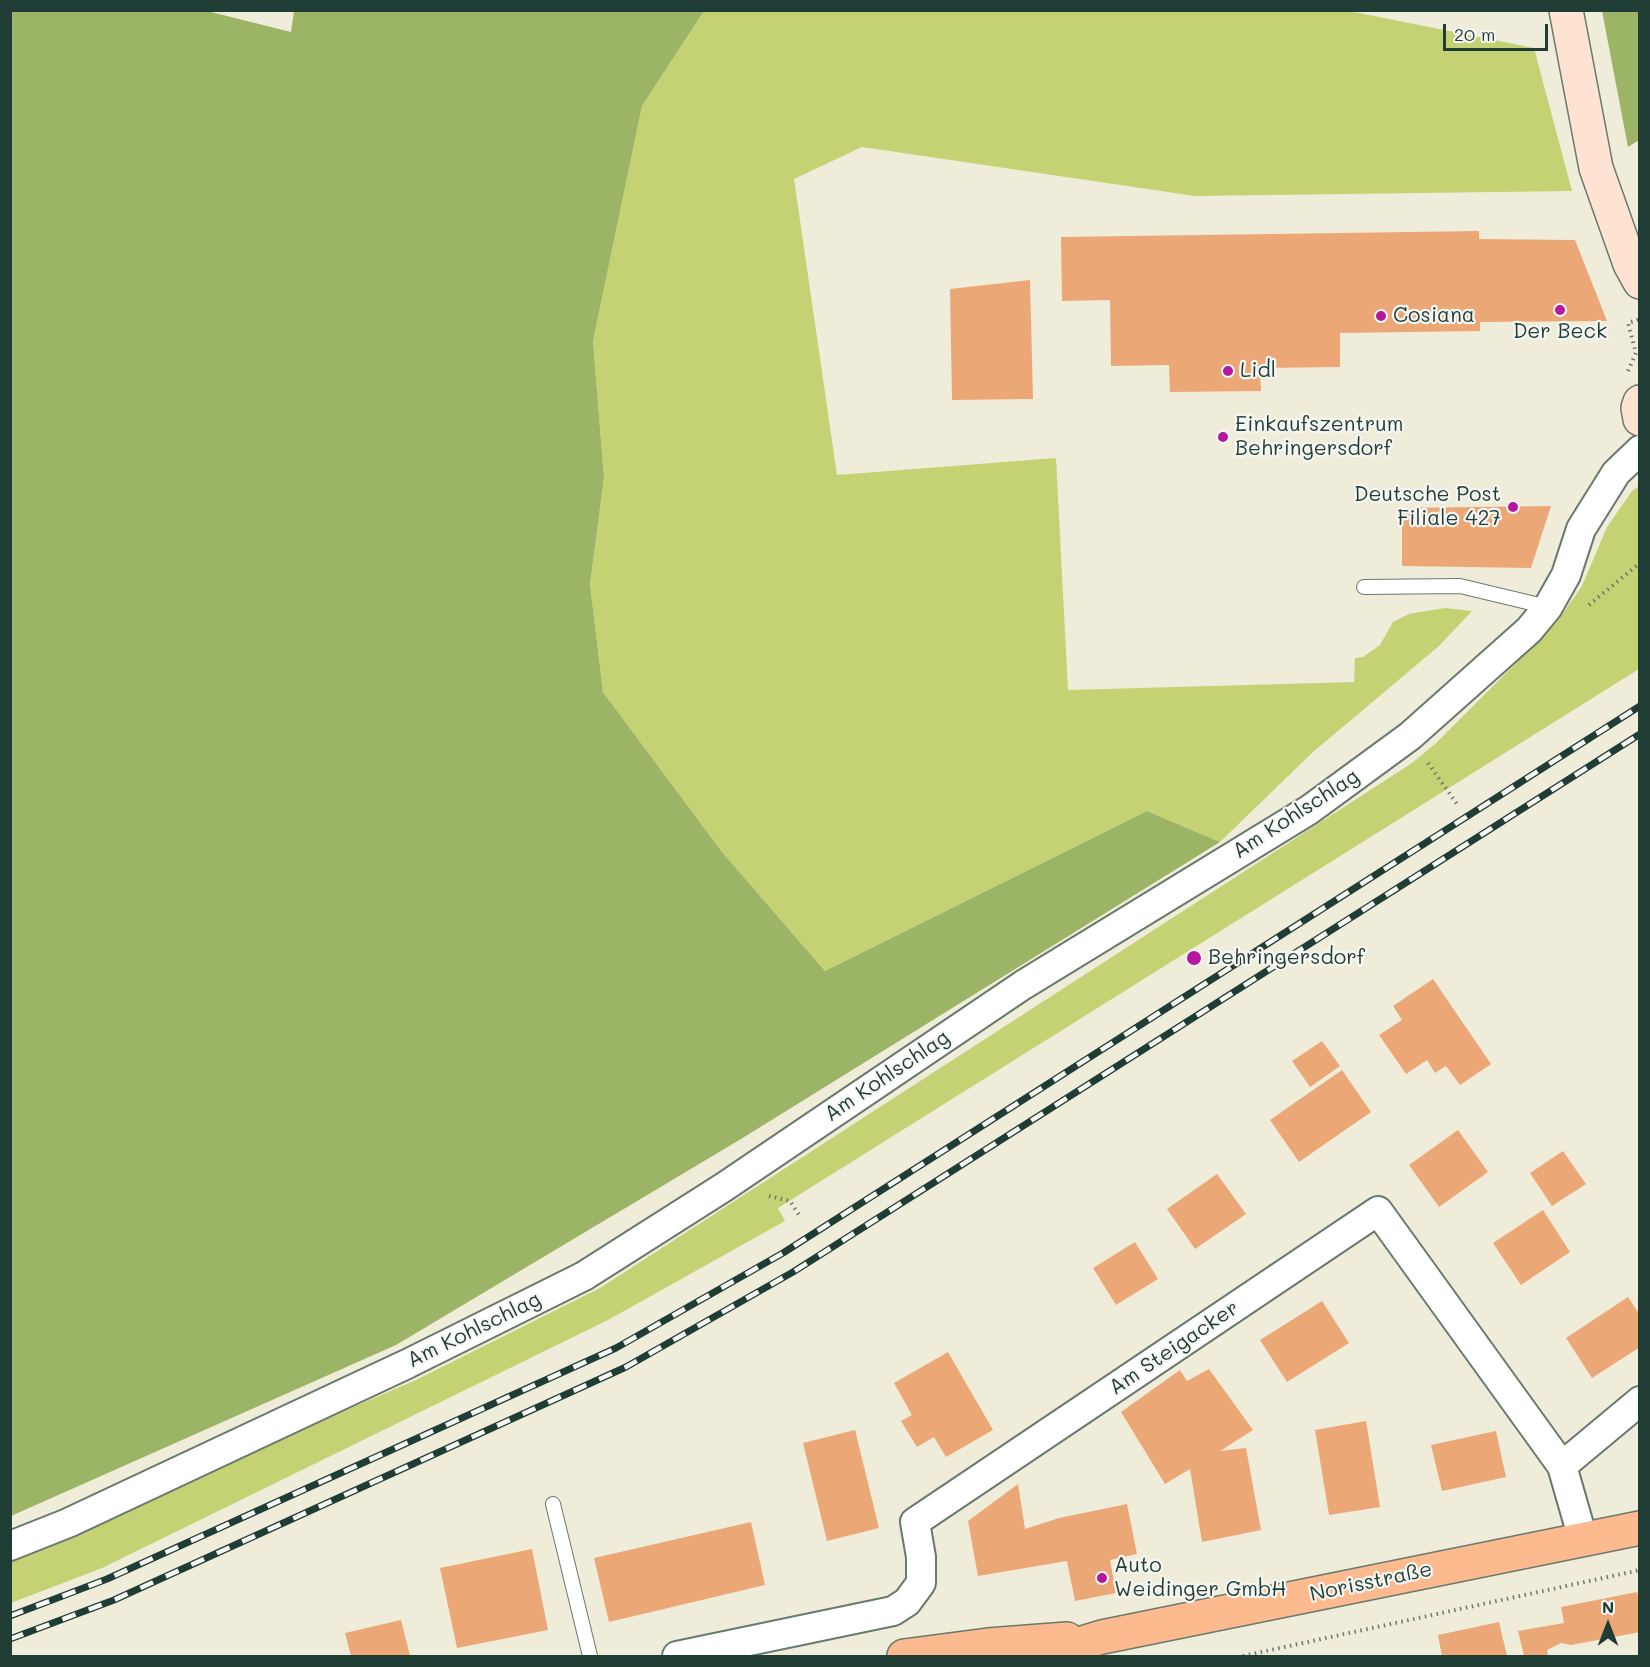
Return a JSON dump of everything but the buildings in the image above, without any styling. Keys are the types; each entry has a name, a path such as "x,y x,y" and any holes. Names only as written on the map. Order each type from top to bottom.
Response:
{"main road":[{"name":"Norisstraße","path":"1040,1656 1102,1637 1640,1528"},
{"name":"Norisstraße","path":"904,1656 988,1645 1102,1637"}],"street":[{"path":"1566,10 1596,168 1630,264 1640,282"},
{"path":"1640,402 1640,419"},
{"name":"Am Kohlschlag","path":"10,1546 68,1523 396,1369 584,1276 724,1187 1023,985 1309,810 1410,736 1529,630 1548,607 1566,575 1581,529 1616,472 1640,450"},
{"name":"Am Steigacker","path":"677,1656 893,1611 907,1602 921,1584 921,1557 915,1522 1378,1211 1562,1466 1583,1539"},
{"path":"1562,1466 1640,1401"}],"lane":[{"path":"1364,587 1460,586 1548,607"},
{"path":"553,1504 590,1656"}],"path":[{"path":"1424,757 1457,804"},
{"path":"1243,1656 1640,1570"}],"green space":[{"path":"11,10 207,11 291,32 294,11 704,11 642,106 593,341 604,478 590,584 603,692 722,852 825,971 1147,811 1220,842 741,1139 396,1345 11,1516"},
{"path":"1344,10 1534,48 1572,191 1195,196 862,147 794,179 837,475 1056,458 1068,690 1354,682 1355,658 1363,657 1380,645 1393,622 1409,614 1445,608 1472,611 1439,646 1313,752 1220,842 1147,811 825,971 722,852 603,692 590,584 604,478 593,341 642,106 704,11"},
{"path":"1602,11 1639,11 1639,140 1628,147"},
{"path":"1639,486 1639,669 778,1208 785,1221 608,1320 102,1568 11,1603 11,1556 418,1379 600,1288 1412,763 1435,744 1556,623 1582,586 1607,527 1632,491"}],"railway":[{"path":"10,1616 107,1579 616,1348 783,1253 1640,706"},
{"path":"10,1639 114,1600 626,1367 793,1272 1640,734"}],"place":[{"name":"Der Beck","path":"1560,310"},
{"name":"Cosiana","path":"1381,316"},
{"name":"Lidl","path":"1228,371"},
{"name":"Einkaufszentrum Behringersdorf","path":"1223,437"},
{"name":"Deutsche Post Filiale 427","path":"1513,507"},
{"name":"Behringersdorf","path":"1194,958"},
{"name":"Auto Weidinger GmbH","path":"1102,1578"}]}
